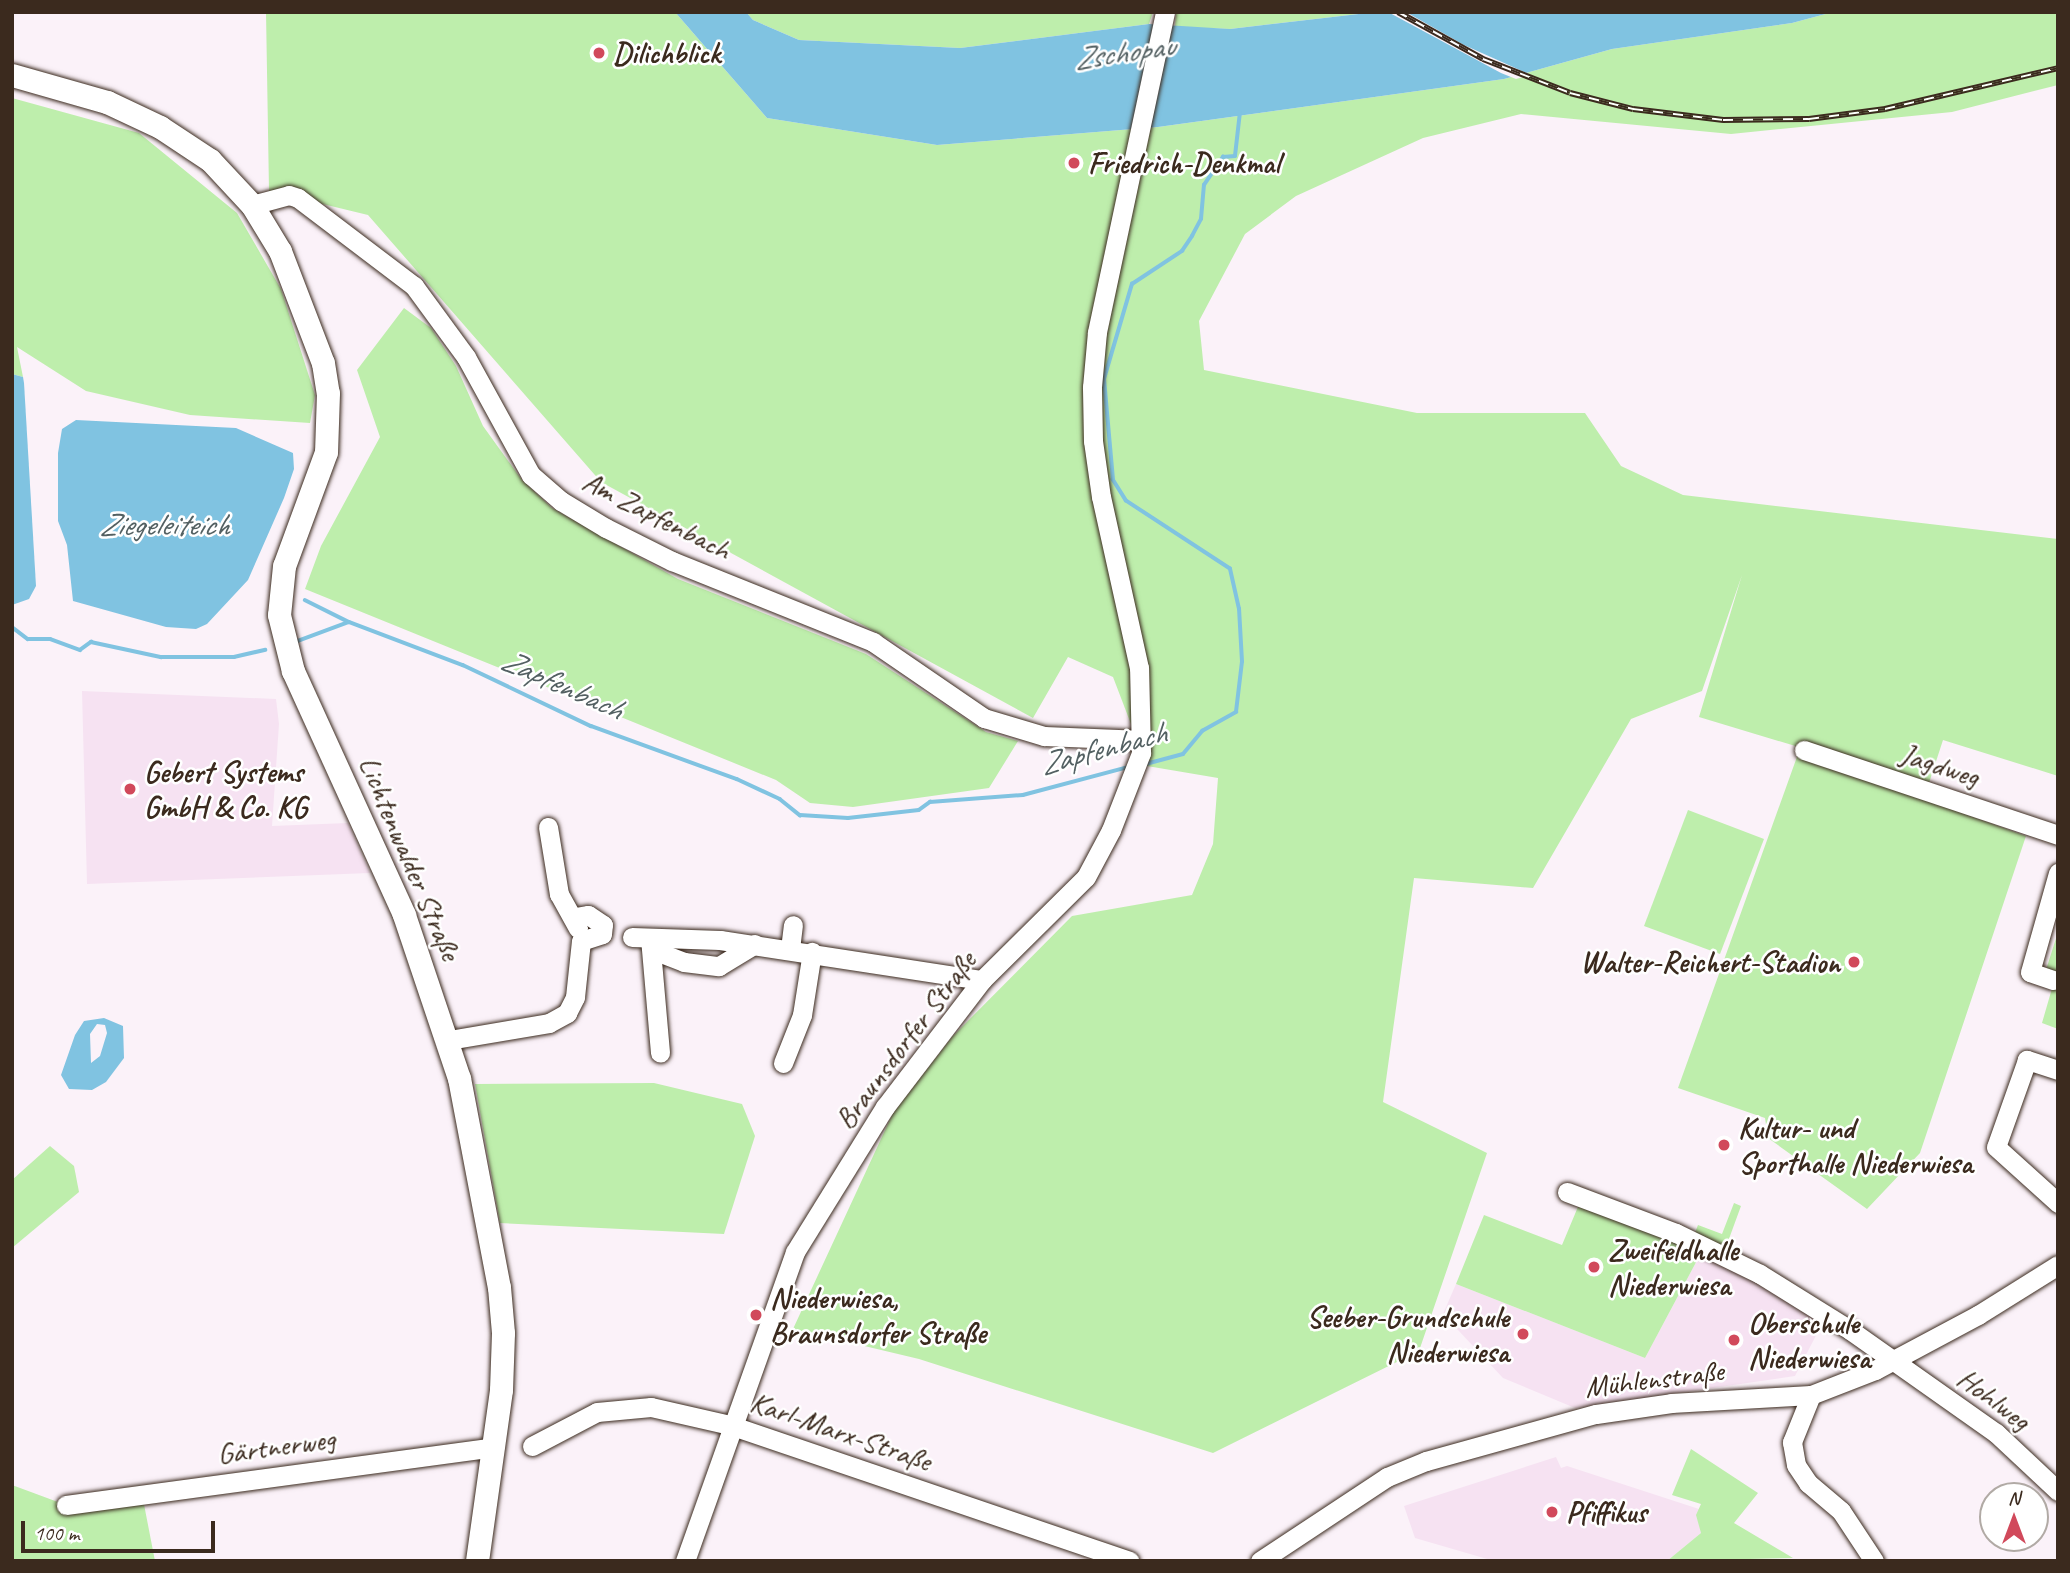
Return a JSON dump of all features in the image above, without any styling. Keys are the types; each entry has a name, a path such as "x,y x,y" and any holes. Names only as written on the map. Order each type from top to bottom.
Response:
{"main road":[{"name":"Lichtenwalder Straße","path":"12,75 107,102 160,127 210,160 252,205 304,303 328,393 326,452 284,566 279,603 282,638 293,671 404,915 449,1040 499,1287 503,1344 494,1447 477,1561"}],"street":[{"name":"Braunsdorfer Straße","path":"685,1561 730,1425 795,1252 885,1107 982,980 1086,877 1132,779 1142,746 1139,668 1107,532 1092,414 1097,332 1137,156 1165,12"},
{"name":"Am Zapfenbach","path":"252,205 289,195 298,198 414,286 466,357 530,475 561,501 672,561 873,642 984,718 1044,736 1142,746"},
{"name":"Jagdweg","path":"1804,750 2058,835"},
{"path":"449,1040 549,1023 568,1013 575,997 581,941 602,934 603,925 588,915 575,916 559,894 548,827"},
{"path":"2053,980 2030,972 2058,873"},
{"path":"790,949 793,925"},
{"path":"660,1053 645,942 684,962 719,966 755,944 982,980"},
{"path":"783,1063 802,1015 812,952"},
{"path":"2058,1070 2027,1060 1996,1147 2058,1202"},
{"name":"Hohlweg","path":"1567,1192 1676,1233 1760,1274 1996,1433 2058,1491"},
{"name":"Mühlenstraße","path":"1260,1561 1387,1477 1426,1461 1597,1414 1684,1402 1811,1395 1890,1360 1979,1315 2058,1265"},
{"path":"1811,1395 1793,1442 1796,1465 1808,1483 1841,1511 1874,1561"},
{"name":"Karl-Marx-Straße","path":"532,1446 597,1412 650,1407 730,1425 1130,1561"},
{"name":"Gärtnerweg","path":"66,1505 494,1447"}],"shaded area":[{"path":"82,691 276,699 279,724 272,826 348,823 370,873 87,884"},
{"path":"1702,1251 1823,1322 1795,1376 1575,1408 1503,1378 1443,1314 1456,1284 1645,1358"},
{"name":"Pfiffikus","path":"1556,1457 1561,1468 1567,1466 1699,1509 1701,1533 1667,1561 1494,1561 1415,1538 1404,1506"}],"green space":[{"path":"266,12 675,12 767,118 937,145 1158,127 1504,79 1612,49 1792,23 1833,12 2058,12 2058,85 1952,112 1731,134 1521,114 1423,138 1296,196 1245,234 1199,321 1204,370 1417,413 1585,413 1621,466 1683,495 2058,539 2058,776 1943,740 1928,786 1699,717 1742,575 1702,691 1631,719 1533,888 1414,878 1383,1102 1487,1153 1419,1351 1213,1453 919,1359 793,1329 893,1113 952,1037 1072,916 1192,895 1213,844 1218,778 1147,766 1113,677 1068,657 1033,718 601,482 368,215 269,191"},
{"path":"746,12 1153,12 1149,24 960,48 799,40 753,20"},
{"path":"1176,12 1376,12 1230,29 1175,27"},
{"path":"12,98 139,133 237,213 281,289 315,395 310,423 190,415 86,391 17,347 23,377 12,374"},
{"path":"404,308 431,328 456,366 483,426 522,480 552,508 678,579 866,654 986,732 1018,741 989,788 853,807 810,803 776,780 305,589 321,546 380,437 357,370"},
{"name":"Walter-Reichert-Stadion","path":"1798,754 2026,836 1920,1153 1867,1209 1768,1138 1765,1118 1678,1088"},
{"path":"1688,810 1764,839 1720,954 1644,926"},
{"path":"2058,932 2058,1029 2042,1023 2055,978 2045,973"},
{"path":"654,1083 742,1104 755,1136 724,1234 500,1223 475,1084"},
{"path":"50,1146 74,1166 79,1192 12,1248 12,1180"},
{"path":"1580,1202 1702,1251 1645,1358 1456,1284 1484,1215 1562,1245"},
{"path":"1734,1203 1741,1206 1726,1247 1694,1235 1698,1225 1722,1234"},
{"path":"1691,1449 1758,1493 1734,1523 1793,1558 1667,1561 1701,1533 1696,1515 1701,1504 1672,1495"},
{"path":"12,1485 66,1505 142,1494 155,1561 13,1561"}],"water":[{"name":"Zschopau","path":"675,12 746,12 753,20 799,40 960,48 1149,24 1230,29 1376,12 1833,12 1792,23 1612,49 1504,79 1158,127 937,145 767,118"},
{"name":"Ziegeleiteich","path":"12,374 23,377 24,383 36,586 29,599 12,605"},
{"name":"Ziegeleiteich","path":"76,420 236,428 293,453 294,469 284,498 248,580 207,624 196,629 166,627 73,601 67,545 58,521 58,453 62,429"},
{"path":"104,1018 123,1026 124,1058 106,1082 92,1090 69,1089 61,1075 75,1035 84,1021","holes":["97,1024 105,1025 107,1033 100,1056 91,1063 90,1034"]}],"pier":[{"path":"1388,12 1406,12 1464,45 1531,75 1516,79 1501,73"}],"waterway":[{"name":"Zapfenbach","path":"1146,764 1183,754 1202,731 1236,712 1242,662 1239,609 1230,569 1126,501 1113,480 1104,379 1132,284 1182,251 1192,236 1201,219 1204,185 1223,157 1235,156 1240,112"},
{"path":"305,600 349,622"},
{"name":"Zapfenbach","path":"298,641 349,622 463,665 591,726 737,779 780,799 800,815 848,818 919,810 930,802 1023,795 1128,767"},
{"name":"Zapfenbach","path":"12,627 28,639 50,639 80,650 91,642 161,657 234,657 265,650"}],"railway":[{"path":"1398,12 1483,59 1570,93 1633,109 1723,120 1809,119 1885,109 2058,68"}],"place":[{"name":"Dilichblick","path":"599,53"},
{"name":"Friedrich-Denkmal","path":"1074,163"},
{"name":"Gebert Systems GmbH & Co. KG","path":"130,789"},
{"name":"Walter-Reichert-Stadion","path":"1854,962"},
{"name":"Kultur- und Sporthalle Niederwiesa","path":"1724,1145"},
{"name":"Zweifeldhalle Niederwiesa","path":"1594,1267"},
{"name":"Niederwiesa, Braunsdorfer Straße","path":"756,1315"},
{"name":"Seeber-Grundschule Niederwiesa","path":"1523,1334"},
{"name":"Oberschule Niederwiesa","path":"1734,1340"},
{"name":"Pfiffikus","path":"1552,1512"}]}
